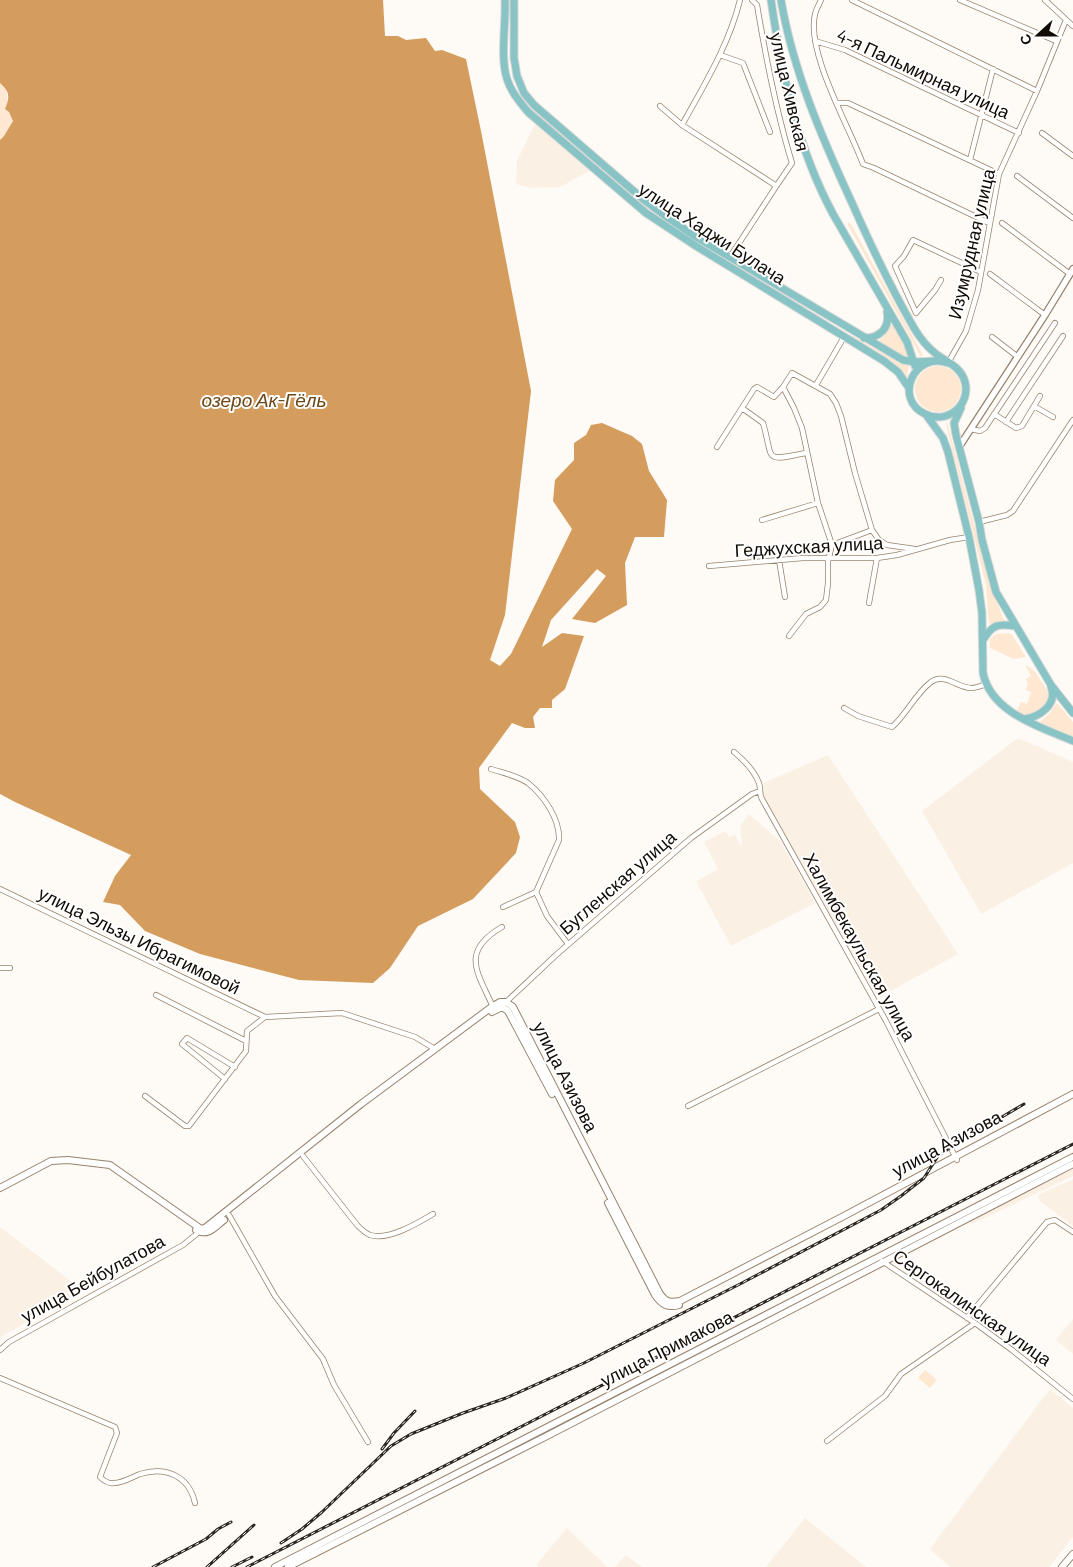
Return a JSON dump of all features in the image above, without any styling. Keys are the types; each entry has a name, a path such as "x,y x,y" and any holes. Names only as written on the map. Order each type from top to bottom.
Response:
{"main road":[{"name":"улица Хаджи Булача","path":"505,0 507,78 515,96 528,112 646,213 891,366 903,377 909,388"},
{"name":"улица Хаджи Булача","path":"514,0 514,58 517,76 524,92 534,106 644,200 696,237 864,338 903,360 914,362"},
{"path":"771,0 791,106 805,152 823,195 907,342 914,362 915,372"},
{"path":"781,0 804,86 825,146 887,279 916,331 935,353 957,368 964,379 966,391 954,423 994,585 1015,626 1050,685 1073,713"},
{"path":"505,44 514,43"},
{"path":"726,264 730,257"},
{"path":"864,338 875,336 885,328 888,320 886,307"},
{"path":"844,337 849,329"},
{"path":"914,362 935,361 948,363"},
{"path":"935,361 925,364 915,372 909,388 913,403 918,410 927,415 938,417 948,416 963,402"},
{"path":"927,415 943,438 948,452 969,537 980,598 983,673 986,684 1006,708 1024,719 1073,742"},
{"path":"982,641 992,627 1002,624 1015,626"},
{"path":"1024,719 1039,715 1049,705 1053,696 1050,685"},
{"path":"0,1190 50,1161 68,1160 110,1164 201,1228 205,1228 361,1104 435,1049 494,1008 504,1004"},
{"name":"улица Азизова","path":"504,1004 659,1301 671,1307 682,1304 1073,1095"},
{"path":"0,1190 53,1164 108,1167 199,1232 210,1231 374,1098 494,1008"},
{"name":"улица Примакова","path":"288,1567 545,1437 1073,1157"},
{"name":"улица Примакова","path":"275,1567 1073,1164"},
{"path":"1062,1567 1073,1554"}],"street":[{"path":"682,125 720,55 740,0"},
{"name":"улица Хивская","path":"730,257 775,186 792,163 768,70 756,3 752,0"},
{"path":"821,0 815,12 815,41 824,73 863,164 989,223"},
{"path":"852,0 1037,91"},
{"path":"960,0 1056,41"},
{"path":"1045,0 1073,26"},
{"name":"Изумрудная улица","path":"948,363 966,331 981,272 999,174 1019,133 1066,20"},
{"name":"4-я Пальмирная улица","path":"815,41 846,50 1019,133"},
{"path":"720,55 743,63 770,132"},
{"path":"970,160 993,69"},
{"path":"837,103 848,103 999,174"},
{"path":"660,106 682,125 775,186"},
{"path":"1042,133 1073,156"},
{"path":"1017,176 1073,218"},
{"path":"959,447 1072,272 1002,223"},
{"path":"941,280 916,314 895,266 904,256 912,240 981,272"},
{"path":"990,274 1046,315"},
{"path":"971,429 983,430 1055,323"},
{"path":"1006,422 1063,336"},
{"path":"816,385 844,337"},
{"path":"992,337 1029,362"},
{"path":"717,446 755,388 758,387 774,397 784,387 794,372 830,394 841,416 872,530 879,540 887,545 915,549"},
{"path":"784,387 802,428 818,503 832,545 828,556 828,583 823,604 806,614 789,636"},
{"path":"994,414 1019,429 1040,396"},
{"path":"1034,406 1052,417"},
{"path":"742,408 762,423 769,452 774,457 780,458 806,453"},
{"path":"979,522 1013,512 1073,420"},
{"path":"762,520 818,503"},
{"path":"832,545 872,530"},
{"name":"Геджухская улица","path":"709,566 828,556 878,558 969,537"},
{"path":"869,603 878,558"},
{"path":"779,560 785,597"},
{"path":"844,708 858,716 892,727 934,680 947,679 972,688 986,684"},
{"name":"Халимбекаульская улица","path":"734,752 748,762 760,785 762,799 879,1009 956,1158"},
{"path":"491,769 527,783 551,810 560,831 559,840 536,892 503,906"},
{"name":"Бугленская улица","path":"504,1004 568,944 691,838 752,794 760,791"},
{"name":"улица Эльзы Ибрагимовой","path":"0,889 265,1017"},
{"path":"536,892 547,916 568,944"},
{"path":"494,1008 475,968 479,945 488,935 502,927"},
{"path":"0,968 10,968"},
{"path":"156,995 246,1041"},
{"path":"688,1106 879,1009"},
{"path":"145,1096 185,1126 189,1126 246,1051 247,1031 265,1017 342,1013 416,1037 435,1049"},
{"path":"225,1079 182,1044 187,1038 234,1067"},
{"path":"303,1156 357,1225 367,1234 380,1236 397,1232 433,1214"},
{"path":"230,1215 275,1296 323,1360 334,1385 368,1442"},
{"path":"967,1318 1047,1222 1055,1220 1073,1232"},
{"name":"улица Бейбулатова","path":"0,1350 9,1342 40,1324 183,1245 199,1232"},
{"name":"Сергокалинская улица","path":"880,1260 976,1323 1073,1399"},
{"path":"828,1441 885,1396 901,1374 976,1323"},
{"path":"0,1378 113,1425 117,1433 100,1477 106,1482 112,1484 142,1473 165,1471 177,1476 188,1486 193,1494 195,1503"}],"shaded area":[{"path":"0,83 6,89 9,112 13,121 0,140"},
{"path":"535,124 591,170 560,187 531,188 516,184 517,161"},
{"path":"848,222 851,224 923,355 921,357 848,225"},
{"path":"890,325 892,325 907,349 908,358 878,342"},
{"path":"851,335 898,362 909,365 907,377 897,366 851,337"},
{"path":"938,366 951,370 957,376 961,389 957,402 951,408 938,412 925,408 919,402 915,389 919,376 925,370"},
{"path":"947,422 990,584 1004,620 989,624 986,585"},
{"path":"1009,633 1026,657 1014,659 990,648 990,639 996,634"},
{"path":"1025,665 1036,673 1046,688 1048,695 1043,706 1025,715 1017,711 1021,702 1027,704 1031,692 1026,690 1028,683 1026,679 1031,676"},
{"path":"1057,703 1073,722 1073,737 1040,722"},
{"path":"1018,738 1073,762 1073,863 981,914 922,811"},
{"path":"828,755 958,954 878,998 762,796 764,783"},
{"path":"749,814 781,842 815,903 731,946 696,881 718,869 704,842 725,831 729,837 735,835 742,848 740,826"},
{"path":"1073,1169 1073,1176 972,1224 970,1220"},
{"path":"1073,1179 1073,1226 1040,1201 1038,1195"},
{"path":"0,1227 72,1282 77,1295 0,1337"},
{"path":"1073,1319 1073,1354 1056,1340"},
{"path":"925,1370 937,1380 930,1388 918,1378"},
{"path":"1050,1389 1073,1408 1073,1537 1049,1567 950,1567 930,1549"},
{"path":"805,1518 866,1567 766,1567"},
{"path":"567,1528 607,1567 538,1567 537,1564"},
{"path":"626,1555 642,1567 615,1567"}],"water":[{"name":"озеро Ак-Гёль","path":"0,0 383,0 385,36 398,36 406,40 426,38 435,51 442,50 466,59 531,391 505,615 490,660 500,666 511,654 572,529 553,501 555,480 574,460 574,443 586,435 591,425 602,423 632,436 642,444 649,471 667,500 664,537 635,537 625,563 627,605 595,623 572,619 606,576 597,569 551,620 542,647 562,633 584,636 565,689 552,700 552,708 540,708 533,717 535,728 525,728 512,723 479,768 480,789 515,822 520,837 516,853 473,899 418,926 390,968 373,983 299,980 200,954 145,931 120,905 103,902 115,876 131,855 0,794 0,140 13,121 9,112 5,109 8,101 6,89 0,83"}],"railway":[{"path":"281,1543 322,1512 391,1446 411,1434 506,1398 584,1363 881,1210 924,1178 938,1156 1024,1104"},
{"path":"247,1567 1073,1144"},
{"path":"382,1449 415,1411"},
{"path":"153,1567 206,1539 218,1529 231,1522"},
{"path":"207,1567 254,1525"},
{"path":"232,1567 252,1557"}]}
